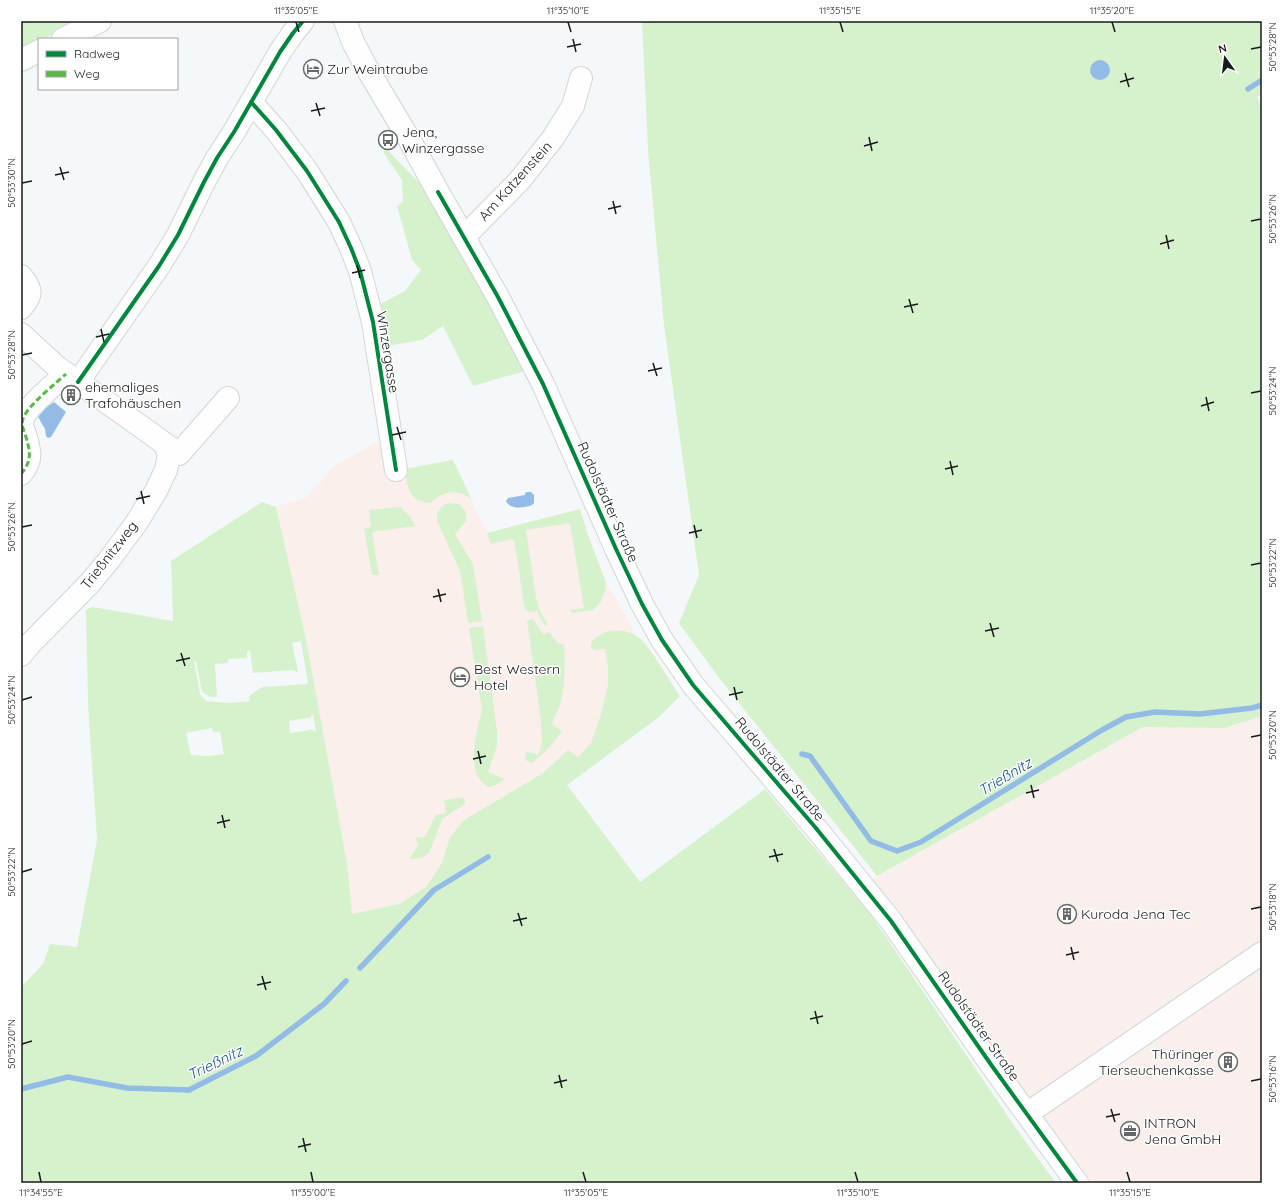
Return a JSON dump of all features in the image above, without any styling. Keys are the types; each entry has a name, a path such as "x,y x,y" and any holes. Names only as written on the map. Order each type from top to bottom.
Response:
{"street":[{"path":"65,38 100,21"},
{"path":"21,474 28,464 30,454 22,428 24,416 33,405 72,378 116,326 159,266 178,235 217,158 280,52 303,21"},
{"name":"Rudolstädter Straße","path":"345,21 353,42 365,65 409,138 498,297 543,384 642,604 662,640 693,685 815,827 891,921 992,1066 1028,1113 1077,1183"},
{"path":"21,60 38,52"},
{"name":"Am Katzenstein","path":"464,237 520,180 554,138 573,106 581,78"},
{"name":"Winzergasse","path":"251,102 276,130 307,170 339,222 351,248 360,271 373,322 396,470"},
{"path":"21,276 28,285 30,292 29,297 21,308"},
{"path":"21,334 57,367 178,454 228,398"},
{"name":"Trießnitzweg","path":"21,655 54,618 89,584 109,560 136,522 153,496 166,470 168,456 166,447 162,442"},
{"path":"1028,1113 1262,953"}],"shaded area":[{"name":"Best Western Hotel","path":"378,441 389,471 453,460 487,533 580,509 605,580 636,635 629,632 605,649 608,668 608,685 601,714 591,743 578,757 568,750 543,773 464,820 450,837 442,863 426,887 399,904 352,914 347,863 306,639 276,507 306,498 333,467"},
{"path":"1262,716 1262,1183 1087,1183 1011,1072 941,975 869,881 1143,727 1224,728"}],"green space":[{"path":"21,21 83,21 45,38 38,38 38,41 21,49"},
{"path":"642,21 1262,21 1262,94 1257,97 1262,109 1262,716 1224,728 1143,727 877,876 720,679 679,623 699,575 664,325 648,151"},
{"path":"387,149 427,192 501,324 525,371 473,386 443,326 422,340 388,346 380,304 405,291 421,270 412,260 397,206 403,202 402,180 383,152"},
{"path":"453,460 472,500 462,494 451,492 440,496 431,503 423,502 413,497 408,488 405,469"},
{"path":"262,502 276,507 306,639 347,863 352,914 399,904 426,887 442,863 450,837 464,820 543,773 568,750 578,757 591,743 601,714 608,685 608,668 605,649 595,650 591,648 591,643 600,635 611,631 624,631 637,636 654,655 680,696 659,717 567,785 640,882 765,789 869,912 1018,1131 1056,1183 21,1183 21,987 43,964 50,944 77,947 97,840 88,706 86,611 87,609 93,607 173,621 171,561","holes":["301,641 308,684 262,687 249,696 250,701 229,703 206,701 200,694 194,661 196,661 202,692 210,697 217,697 215,664 228,663 228,659 247,658 247,651 250,651 253,673 292,670 298,672 292,643","313,714 316,732 310,729 290,733 289,721 309,719","212,728 213,732 220,732 224,754 209,756 191,755 186,733"]},
{"path":"448,503 459,504 466,512 466,521 455,534 473,564 482,621 468,623 460,571 437,521 439,510"},
{"path":"401,507 411,518 415,526 372,532 379,575 372,575 364,528 371,527 369,510"},
{"path":"580,509 605,580 606,588 601,602 593,610 574,613 570,611 584,608 570,523 526,530 536,597 539,609 548,625 546,626 541,620 537,611 529,612 525,610 514,539 491,544 487,533"},
{"path":"533,619 543,634 549,632 558,643 564,645 565,669 561,699 552,724 562,731 548,748 532,763 525,760 526,752 539,754 542,742 541,721 527,620"},
{"path":"483,626 497,731 497,746 488,772 505,779 496,785 489,787 481,781 476,773 474,763 475,741 482,710 469,628"},
{"path":"464,797 465,804 442,819 430,851 421,858 410,858 419,844 417,843 416,838 425,837 436,815 446,813 444,800"}],"water":[{"path":"1100,60 1107,63 1110,70 1107,77 1100,80 1093,77 1090,70 1093,63"},
{"path":"54,402 66,412 51,437 48,438 38,417"},
{"path":"527,492 531,492 534,495 534,503 532,505 526,507 514,507 506,501 508,498 525,495"}],"waterway":[{"name":"Trießnitz","path":"1248,89 1262,80"},
{"name":"Trießnitz","path":"802,754 810,756 871,841 897,851 921,842 1102,730 1126,717 1155,712 1200,714 1252,708 1262,705"},
{"name":"Trießnitz","path":"360,968 434,890 488,857"},
{"name":"Trießnitz","path":"21,1089 68,1077 127,1088 189,1090 256,1056 324,1004 346,981"}],"marked path":[{"path":"21,474 29,459 28,445 22,426 25,414 35,402 66,374"}],"cycle path":[{"path":"78,382 159,266 178,235 217,158 234,132 280,52 303,21"},
{"path":"251,102 276,130 307,171 339,222 351,248 360,271 373,322 396,470"},
{"path":"438,192 498,297 543,384 616,549 642,604 662,640 693,685 815,827 891,921 992,1066 1077,1183"}],"place":[{"name":"Zur Weintraube","path":"313,69"},
{"name":"Jena, Winzergasse","path":"388,140"},
{"name":"ehemaliges Trafohäuschen","path":"71,395"},
{"name":"Best Western Hotel","path":"460,677"},
{"name":"Kuroda Jena Tec","path":"1067,914"},
{"name":"Thüringer Tierseuchenkasse","path":"1228,1062"},
{"name":"INTRON Jena GmbH","path":"1130,1131"}]}
